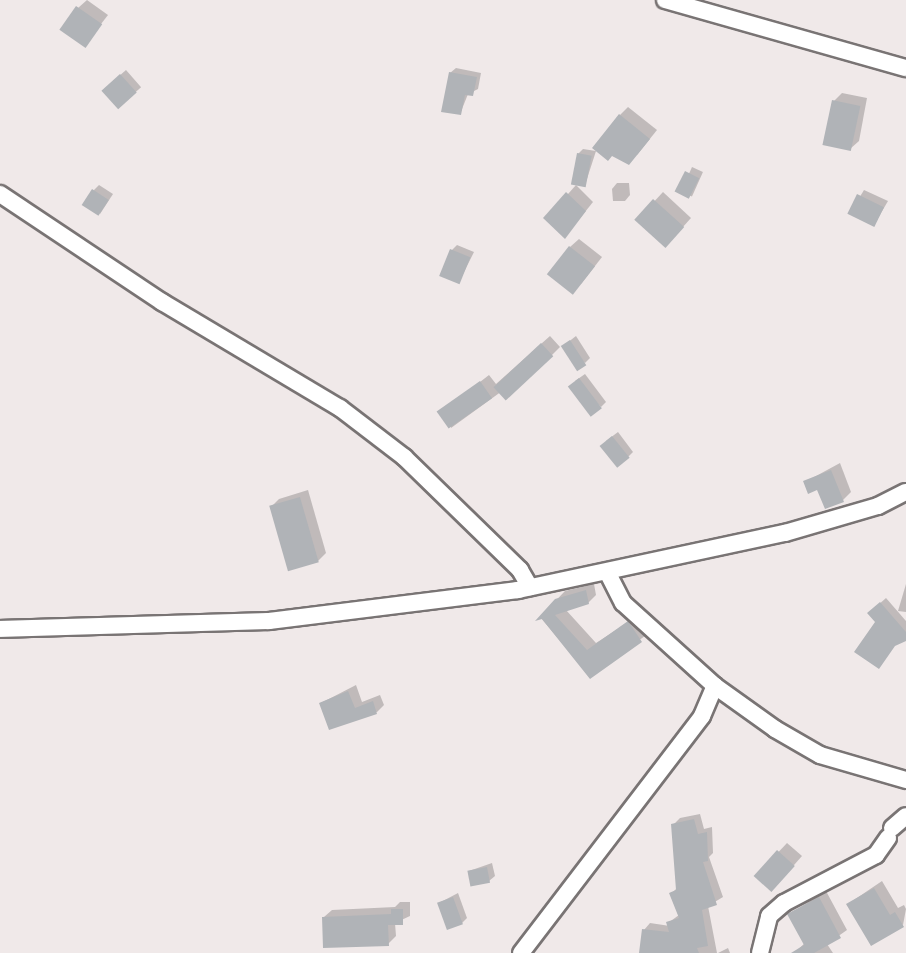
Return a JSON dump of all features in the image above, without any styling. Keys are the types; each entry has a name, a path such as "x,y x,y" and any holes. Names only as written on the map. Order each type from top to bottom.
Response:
{"street":[{"path":"665,0 906,68"},
{"path":"0,194 162,302 340,408 404,457 520,570 530,587"},
{"path":"0,629 269,621 530,587 785,533 878,506 906,492"},
{"path":"607,572 623,603 715,685 775,729 820,755 906,780"},
{"path":"521,953 702,716 715,685"},
{"path":"760,953 769,916 784,903 876,855 890,833 906,816"}],"building":[{"path":"76,6 102,24 86,48 59,30"},
{"path":"449,72 477,77 473,96 465,95 461,115 441,112"},
{"path":"120,74 137,93 118,109 101,91"},
{"path":"832,100 860,106 851,151 822,145"},
{"path":"619,114 650,139 629,165 612,156 608,161 592,148"},
{"path":"577,153 592,156 586,187 571,184"},
{"path":"685,171 699,178 689,199 675,191"},
{"path":"92,189 109,200 98,216 82,205"},
{"path":"566,192 586,211 565,239 543,218"},
{"path":"857,194 884,207 874,227 847,214"},
{"path":"653,199 684,227 665,248 634,220"},
{"path":"569,246 595,266 573,295 547,274"},
{"path":"450,249 470,257 460,284 439,276"},
{"path":"570,340 586,365 577,371 561,346"},
{"path":"541,343 553,356 506,400 493,387"},
{"path":"579,378 602,408 591,417 568,386"},
{"path":"480,381 492,398 449,429 437,411"},
{"path":"612,436 630,458 617,468 600,446"},
{"path":"831,470 844,502 825,509 817,490 808,494 803,481"},
{"path":"300,497 319,562 288,571 269,506"},
{"path":"586,590 589,604 555,615 587,650 628,621 642,642 590,679 542,619 535,621 555,599"},
{"path":"880,602 906,632 906,641 895,646 879,669 854,652 875,622 867,613"},
{"path":"348,691 355,708 373,701 377,714 329,730 319,703"},
{"path":"694,819 698,834 707,832 708,861 703,862 717,905 702,910 708,946 697,948 699,953 639,953 642,929 669,932 666,922 679,918 669,893 676,890 671,824"},
{"path":"777,850 795,866 771,892 754,876"},
{"path":"487,867 490,883 470,887 467,871"},
{"path":"874,888 890,915 895,912 904,927 871,946 846,904"},
{"path":"453,897 463,924 447,930 437,903"},
{"path":"819,897 841,938 814,953 791,953 804,945 787,914"},
{"path":"391,909 403,909 403,925 388,925 389,946 323,948 322,917 391,914"}]}
